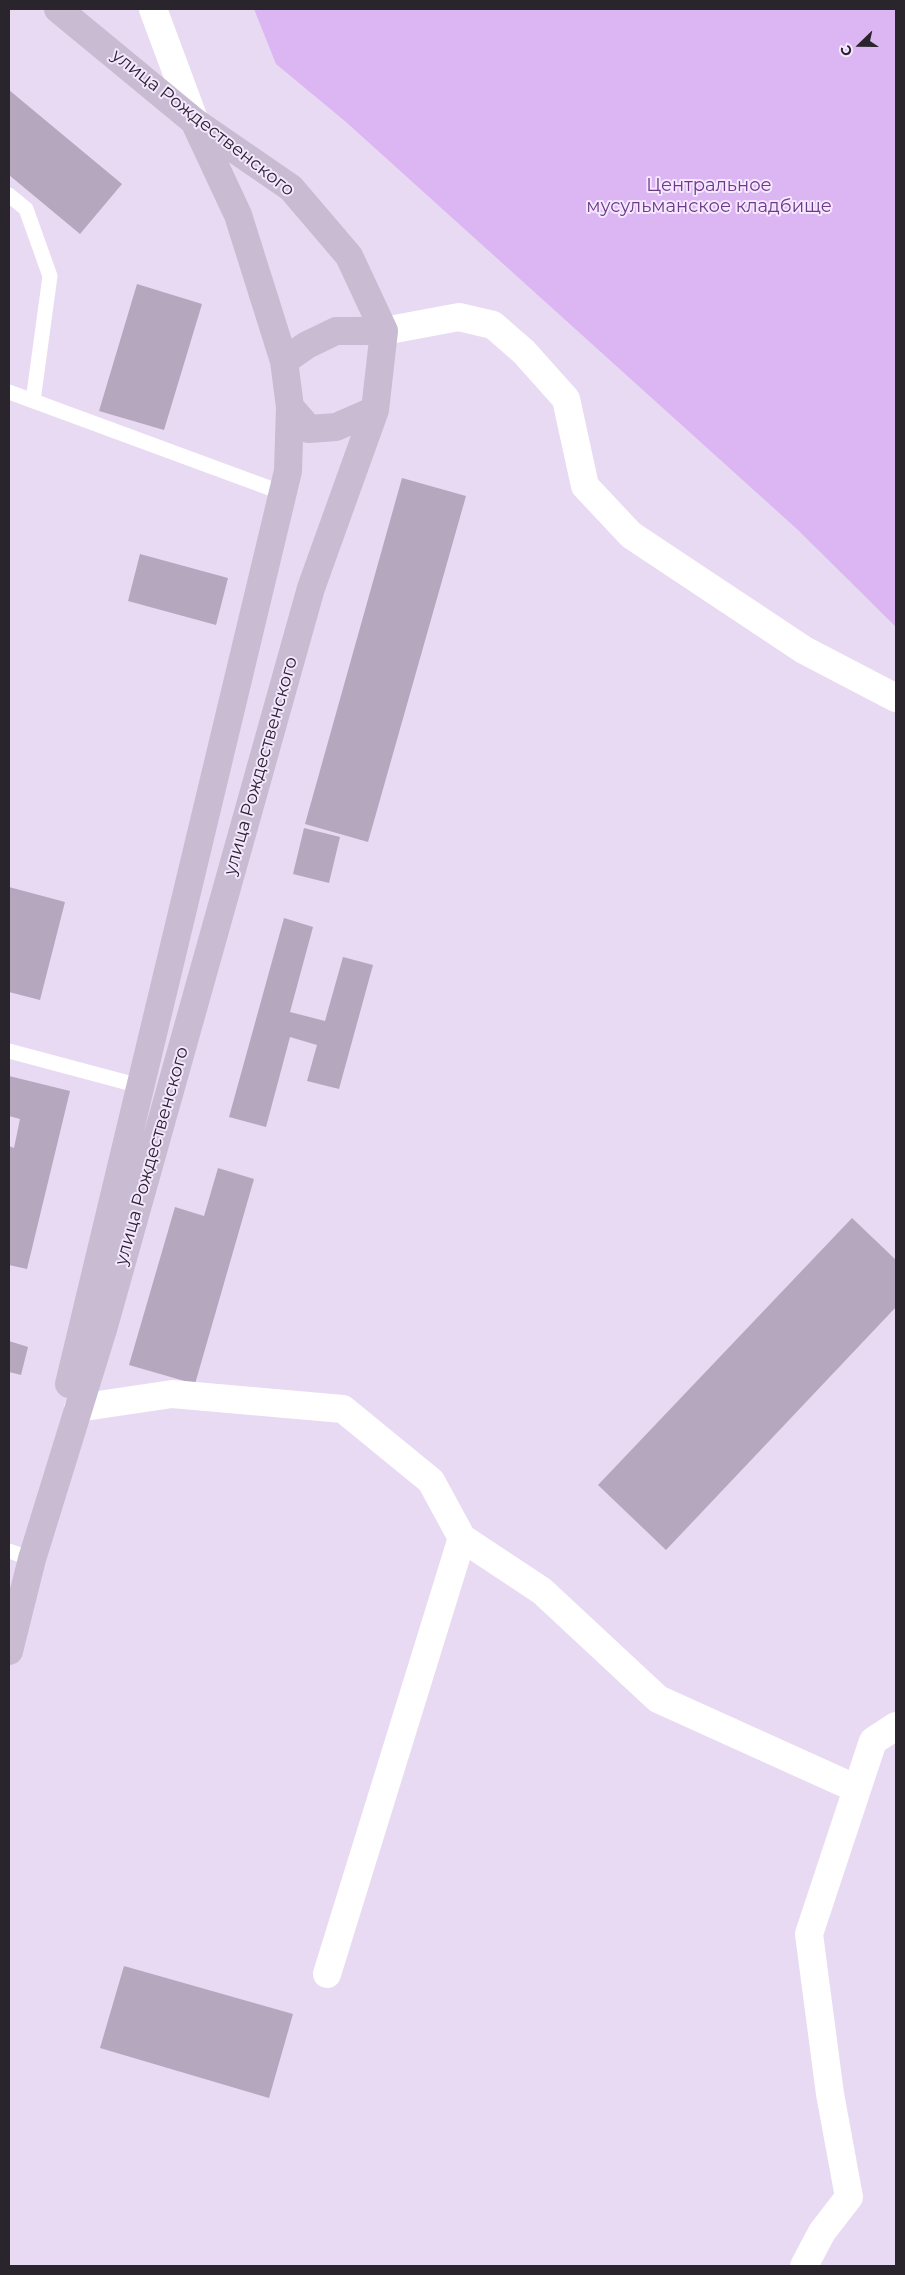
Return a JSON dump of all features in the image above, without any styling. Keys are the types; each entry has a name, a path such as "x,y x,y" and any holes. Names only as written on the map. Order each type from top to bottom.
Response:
{"main road":[{"name":"улица Рождественского","path":"9,1651 20,1555 78,1408 104,1326 311,588 375,410 384,331 349,256 291,188 195,122 58,9"},
{"path":"20,1555 83,1320 288,471 290,407 284,361 238,215 195,122"},
{"path":"284,361 307,345 336,331 384,331"},
{"path":"290,407 309,429 336,427 375,410"}],"street":[{"path":"153,9 195,122"},
{"path":"384,331 459,317 492,325 524,352 566,399 585,486 631,535 804,650 896,698"},
{"path":"78,1408 172,1394 343,1409 431,1481 462,1538 542,1591 658,1699 858,1789"},
{"path":"327,1974 462,1538"},
{"path":"804,2266 822,2232 849,2197 830,2094 810,1934 873,1741 896,1726"}],"lane":[{"path":"9,195 26,209 50,276 33,401"},
{"path":"9,392 283,493"},
{"path":"9,1051 140,1086"}],"green space":[{"name":"Центральное мусульманское кладбище","path":"254,9 896,9 896,627 798,530 346,122 276,64"}],"building":[{"path":"9,90 122,184 80,234 9,175"},
{"path":"137,284 202,304 164,430 99,411"},
{"path":"402,478 466,496 368,842 305,824"},
{"path":"140,554 228,578 216,625 128,601"},
{"path":"304,828 340,837 329,883 293,874"},
{"path":"9,887 65,902 40,1000 9,992"},
{"path":"284,918 313,927 290,1012 325,1021 343,957 373,965 339,1089 307,1081 317,1045 290,1037 266,1127 229,1117"},
{"path":"9,1076 70,1091 27,1269 9,1265 9,1146 14,1148 20,1119 9,1116"},
{"path":"218,1168 254,1179 195,1384 129,1365 175,1207 204,1216"},
{"path":"852,1218 896,1260 896,1307 666,1550 598,1485"},
{"path":"9,1341 28,1347 21,1375 9,1372"},
{"path":"124,1966 293,2014 269,2098 100,2048"}]}
